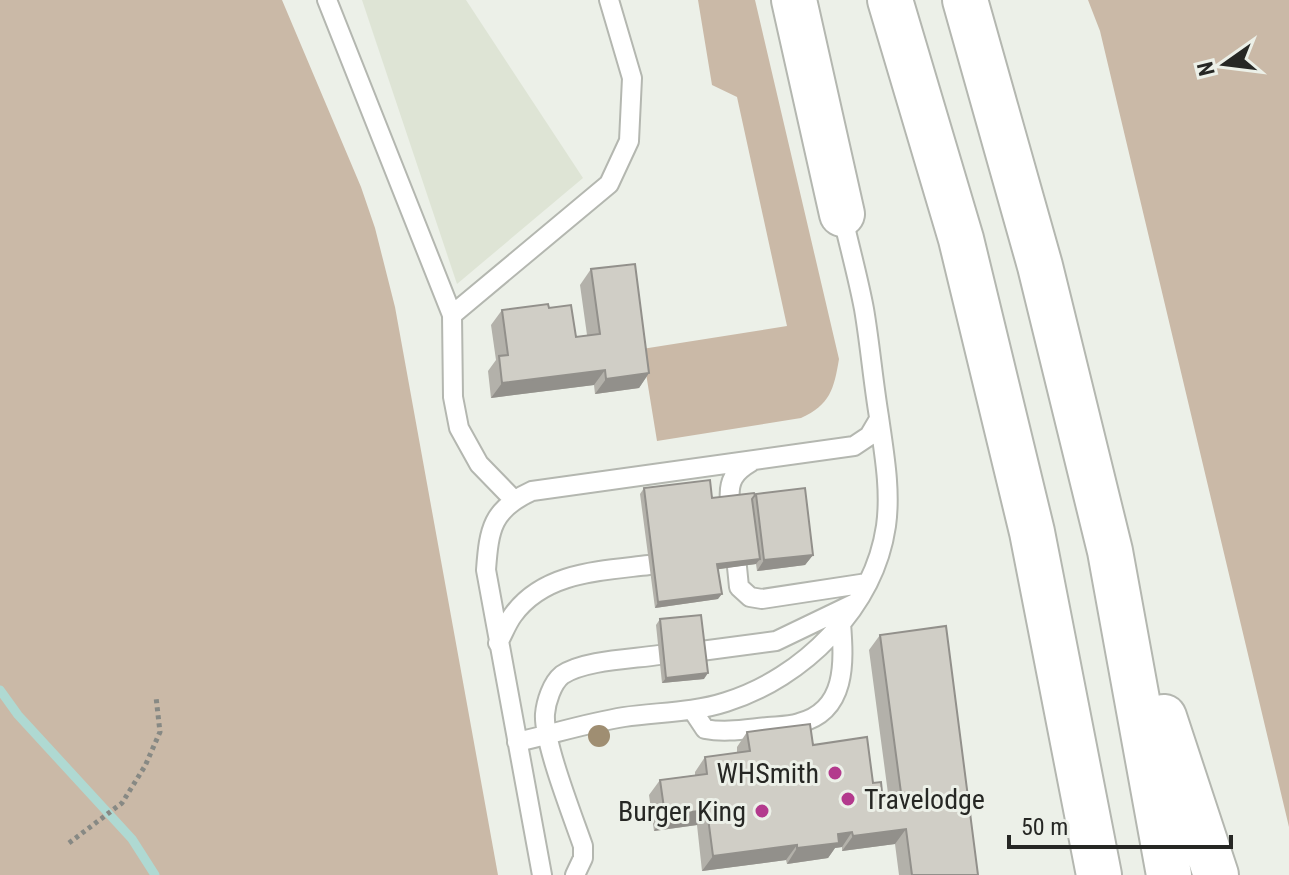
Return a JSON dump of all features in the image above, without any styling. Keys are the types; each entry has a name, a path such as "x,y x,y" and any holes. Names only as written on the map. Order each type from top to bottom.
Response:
{"highway":[{"path":"794,0 842,214"},
{"path":"890,0 961,239 1028,517 1099,875"},
{"path":"965,0 1040,266 1110,551 1169,875"},
{"path":"1110,551 1216,875"}],"lane":[{"path":"327,0 452,315 453,397 459,428 479,464 514,500"},
{"path":"452,315 609,184 629,141 632,78 609,0"},
{"path":"517,742 625,717 693,711 727,702 783,674 820,648 856,602 867,583 886,530 888,504 864,310 842,214"},
{"path":"542,875 486,570 488,538 496,517 514,500 532,491 854,446 869,436 879,419"},
{"path":"730,501 731,479 740,468 755,460"},
{"path":"498,643 512,615 529,598 559,579 593,571 649,565"},
{"path":"737,567 739,587 750,597 762,599 867,583"},
{"path":"701,651 776,641 856,602"},
{"path":"693,711 705,729 721,732 799,723 817,716 838,691 844,665 841,623"},
{"path":"575,875 580,869 583,846 548,735 545,716 549,696 561,676 583,666 659,655"}],"path":[{"path":"69,843 122,803 145,766 160,732 156,697"}],"shaded area":[{"path":"0,0 282,0 361,187 395,307 498,875 0,875"},
{"path":"362,0 466,0 583,178 457,284"},
{"path":"698,0 755,0 839,359 829,395 818,408 801,418 657,441 642,349 787,326 737,97 712,85"},
{"path":"1088,0 1289,0 1289,827 1100,31"}],"building":[{"path":"635,264 649,373 606,379 605,370 502,383 499,356 508,355 502,310 548,304 549,308 571,305 576,337 600,334 591,269"},
{"path":"710,480 712,498 754,493 752,499 760,559 717,564 722,594 658,602 644,488"},
{"path":"805,488 813,555 764,560 756,494"},
{"path":"701,615 708,673 666,678 660,619"},
{"path":"946,626 978,875 912,875 906,829 853,836 852,832 838,834 839,843 713,856 707,810 665,815 660,780 707,774 705,757 750,751 747,732 810,724 813,745 867,737 873,783 881,782 883,802 902,800 880,635"}],"waterway":[{"path":"0,690 18,715 132,839 155,875"}],"place":[{"name":"WHSmith","path":"835,773"},
{"name":"Travelodge","path":"848,799"},
{"name":"Burger King","path":"762,811"}]}
